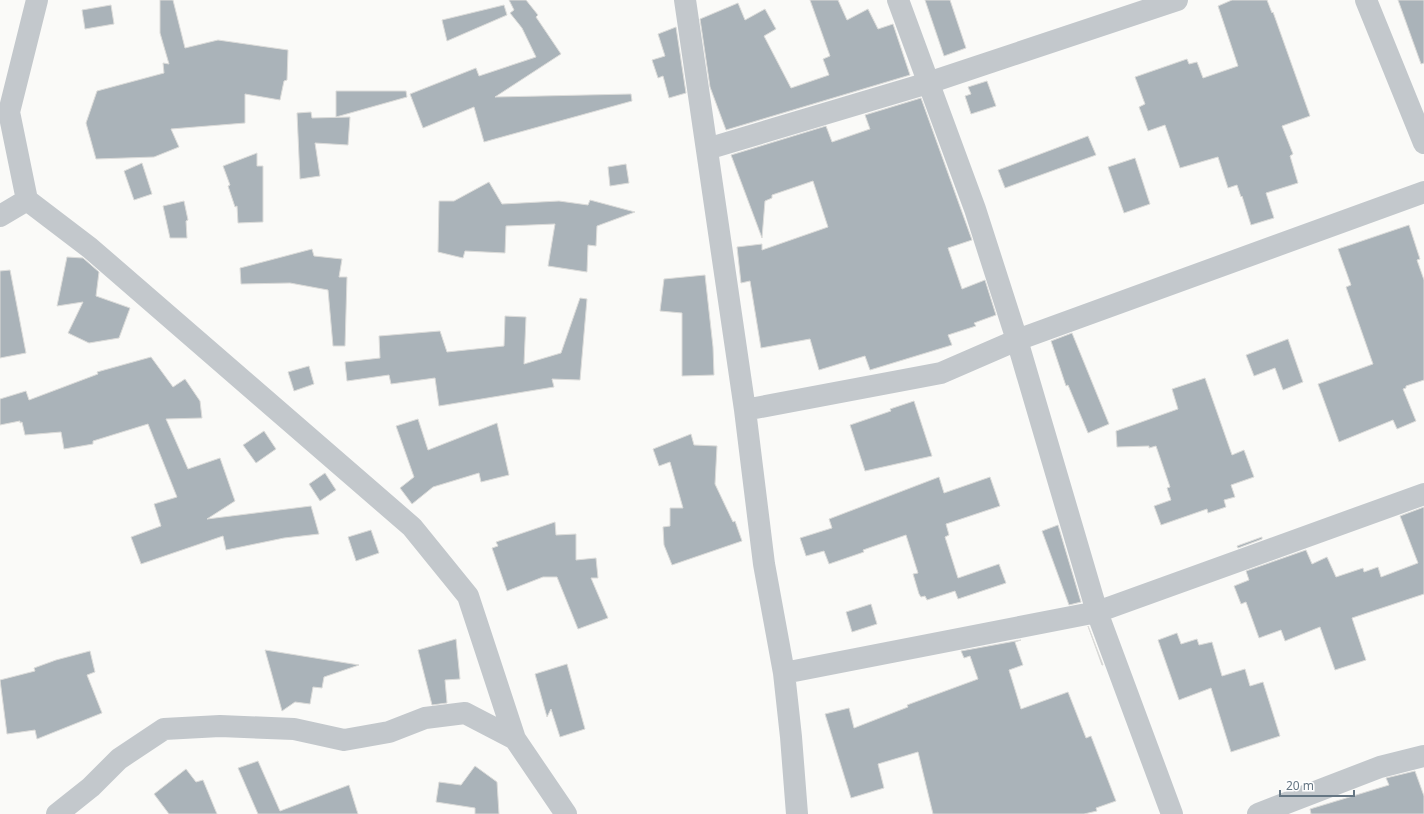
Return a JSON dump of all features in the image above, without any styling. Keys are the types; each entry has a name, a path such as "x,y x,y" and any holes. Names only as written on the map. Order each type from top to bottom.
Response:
{"street":[{"path":"27,200 9,112 37,0"},
{"path":"685,0 745,410 764,564 784,673 797,814"},
{"path":"898,0 975,209 1018,340 1097,612 1172,814"},
{"path":"708,149 928,83 1177,0"},
{"path":"1366,0 1424,143"},
{"path":"0,146 27,200 90,248 412,527 468,596 515,739 566,814"},
{"path":"745,410 941,373 1018,340 1424,192"},
{"path":"0,216 27,200"},
{"path":"784,673 1097,612 1424,494"},
{"path":"57,814 91,788 119,759 164,729 220,726 294,730 344,740 389,732 425,718 465,713 515,739"},
{"path":"1258,814 1380,767 1424,756"}],"building":[{"path":"160,0 173,0 185,48 218,40 288,50 287,80 284,81 280,100 245,94 245,123 171,129 179,147 154,157 96,159 86,123 97,91 164,73 163,63 169,64 160,33"},
{"path":"509,0 526,0 538,15 536,17 561,54 495,97 631,94 632,101 484,142 474,107 423,128 410,94 476,68 479,76 536,57 522,28 510,13 514,10"},
{"path":"810,0 838,0 847,20 868,9 878,29 893,24 910,75 726,130 710,87 700,19 738,3 745,20 765,9 776,29 764,36 791,88 829,75 823,59 830,56"},
{"path":"925,0 950,0 966,48 944,56"},
{"path":"1232,0 1267,0 1272,13 1273,12 1310,116 1282,126 1293,154 1290,156 1298,183 1266,193 1274,218 1251,225 1237,185 1228,188 1218,157 1180,168 1165,125 1148,131 1139,107 1145,104 1135,77 1187,59 1189,64 1197,62 1203,78 1238,66 1218,6"},
{"path":"1398,0 1424,0 1424,63 1421,64"},
{"path":"111,5 114,24 85,29 82,10"},
{"path":"504,5 507,15 447,41 442,20"},
{"path":"676,27 686,93 669,98 663,76 658,78 652,60 665,56 658,34"},
{"path":"987,81 996,106 971,114 965,96 971,94 968,87"},
{"path":"336,91 406,91 407,97 336,117"},
{"path":"921,98 972,240 948,248 962,289 985,280 996,315 974,323 976,326 948,335 952,345 870,370 865,356 819,370 810,339 761,348 750,281 741,283 737,247 762,244 762,250 828,227 813,181 772,195 772,198 765,201 762,238 731,155 826,126 832,142 870,129 865,115"},
{"path":"311,112 312,118 350,117 348,145 315,143 320,176 300,179 297,113"},
{"path":"1088,136 1096,155 1005,188 998,170"},
{"path":"257,153 257,166 263,166 263,222 238,223 237,206 235,207 228,186 230,185 223,166"},
{"path":"1135,158 1150,204 1124,213 1108,167"},
{"path":"142,163 152,194 134,200 124,171"},
{"path":"626,164 629,183 610,186 608,167"},
{"path":"489,182 502,204 559,201 588,205 590,200 635,212 597,226 596,246 588,245 587,272 548,266 555,224 506,226 505,253 465,251 463,258 438,252 439,201 454,201"},
{"path":"184,201 188,220 186,221 187,238 170,238 163,206"},
{"path":"1409,225 1420,259 1417,260 1424,280 1424,380 1406,386 1406,388 1403,389 1416,421 1397,429 1393,420 1339,442 1318,384 1373,364 1346,287 1351,285 1338,249"},
{"path":"312,249 314,256 342,259 339,277 347,277 345,346 333,346 328,290 290,283 241,284 240,268"},
{"path":"67,257 83,258 99,272 96,296 130,308 119,338 89,343 68,333 83,302 57,306"},
{"path":"10,270 26,353 0,358 0,271"},
{"path":"705,275 713,347 714,375 682,376 682,313 660,311 664,279"},
{"path":"580,298 587,299 580,380 552,379 554,387 439,406 435,378 391,384 389,375 347,381 345,362 380,358 379,336 440,331 447,352 504,346 505,316 526,317 524,364 561,353"},
{"path":"1072,333 1109,424 1088,433 1068,385 1066,386 1051,341"},
{"path":"1288,339 1303,382 1283,390 1275,368 1254,376 1246,355"},
{"path":"151,357 173,387 185,379 200,401 202,418 166,419 188,469 220,458 235,501 207,519 311,506 319,534 284,538 226,550 223,536 141,564 131,537 161,526 154,504 177,497 148,424 93,441 93,444 64,449 61,432 25,435 22,422 20,423 20,421 0,425 0,399 26,391 29,400 98,374 97,372"},
{"path":"309,366 314,384 294,391 288,372"},
{"path":"1205,378 1232,455 1244,450 1254,477 1231,485 1235,497 1224,500 1226,507 1208,513 1207,509 1161,525 1154,506 1171,500 1167,488 1170,487 1156,446 1149,448 1149,446 1117,447 1116,431 1178,409 1172,389"},
{"path":"914,401 932,456 865,471 850,425 891,411 890,409"},
{"path":"418,419 428,450 497,423 509,475 481,482 479,473 433,487 412,504 400,488 414,477 396,426"},
{"path":"264,431 276,449 256,463 243,445"},
{"path":"691,434 694,445 717,446 715,484 733,522 735,521 742,541 672,565 664,545 663,527 670,526 670,508 683,508 670,462 659,466 653,449"},
{"path":"325,473 336,490 320,501 309,484"},
{"path":"939,477 944,493 990,477 1000,506 946,524 949,535 945,537 958,578 999,564 1006,583 958,599 955,591 927,600 925,596 921,597 919,594 913,574 918,573 906,535 829,564 824,551 806,556 800,538 832,528 829,519"},
{"path":"1424,507 1424,594 1352,618 1366,660 1335,670 1320,627 1285,641 1281,630 1259,638 1246,602 1241,604 1234,586 1249,580 1246,571 1306,550 1312,564 1327,557 1336,577 1363,568 1364,572 1378,567 1381,577 1418,563 1400,516"},
{"path":"555,522 556,535 576,534 576,560 596,558 598,578 591,578 608,618 578,629 557,577 543,577 507,591 492,548 498,546 496,542"},
{"path":"1058,525 1081,602 1069,605 1042,531"},
{"path":"371,530 379,553 356,561 348,537"},
{"path":"1262,537 1262,539 1238,548 1237,546"},
{"path":"871,604 877,624 852,632 846,612"},
{"path":"1088,626 1103,665 1102,665"},
{"path":"1177,633 1181,644 1197,639 1199,645 1212,642 1222,676 1245,669 1250,686 1263,682 1280,736 1231,752 1211,688 1179,700 1158,640"},
{"path":"456,639 460,679 445,680 447,703 432,705 418,650"},
{"path":"1021,640 1015,642 1023,665 1009,670 1021,709 1068,692 1086,738 1091,736 1116,801 1096,808 1097,811 1084,814 933,814 918,752 878,764 884,788 851,798 825,714 849,708 854,728 908,707 907,705 978,679 970,656 964,658 961,651"},
{"path":"265,650 359,665 324,677 322,688 313,687 310,704 295,702 282,711"},
{"path":"90,651 95,672 87,675 102,713 37,739 35,730 7,734 0,680 35,671 34,668 56,660"},
{"path":"567,664 585,729 560,737 551,709 547,717 535,674"},
{"path":"258,761 280,811 349,785 358,814 258,814 238,768"},
{"path":"475,766 497,782 499,814 475,814 475,808 436,802 439,782 461,785"},
{"path":"186,769 196,782 203,780 217,814 169,814 154,794"},
{"path":"1415,771 1424,796 1424,814 1311,814 1310,809 1389,785 1386,778"}]}
